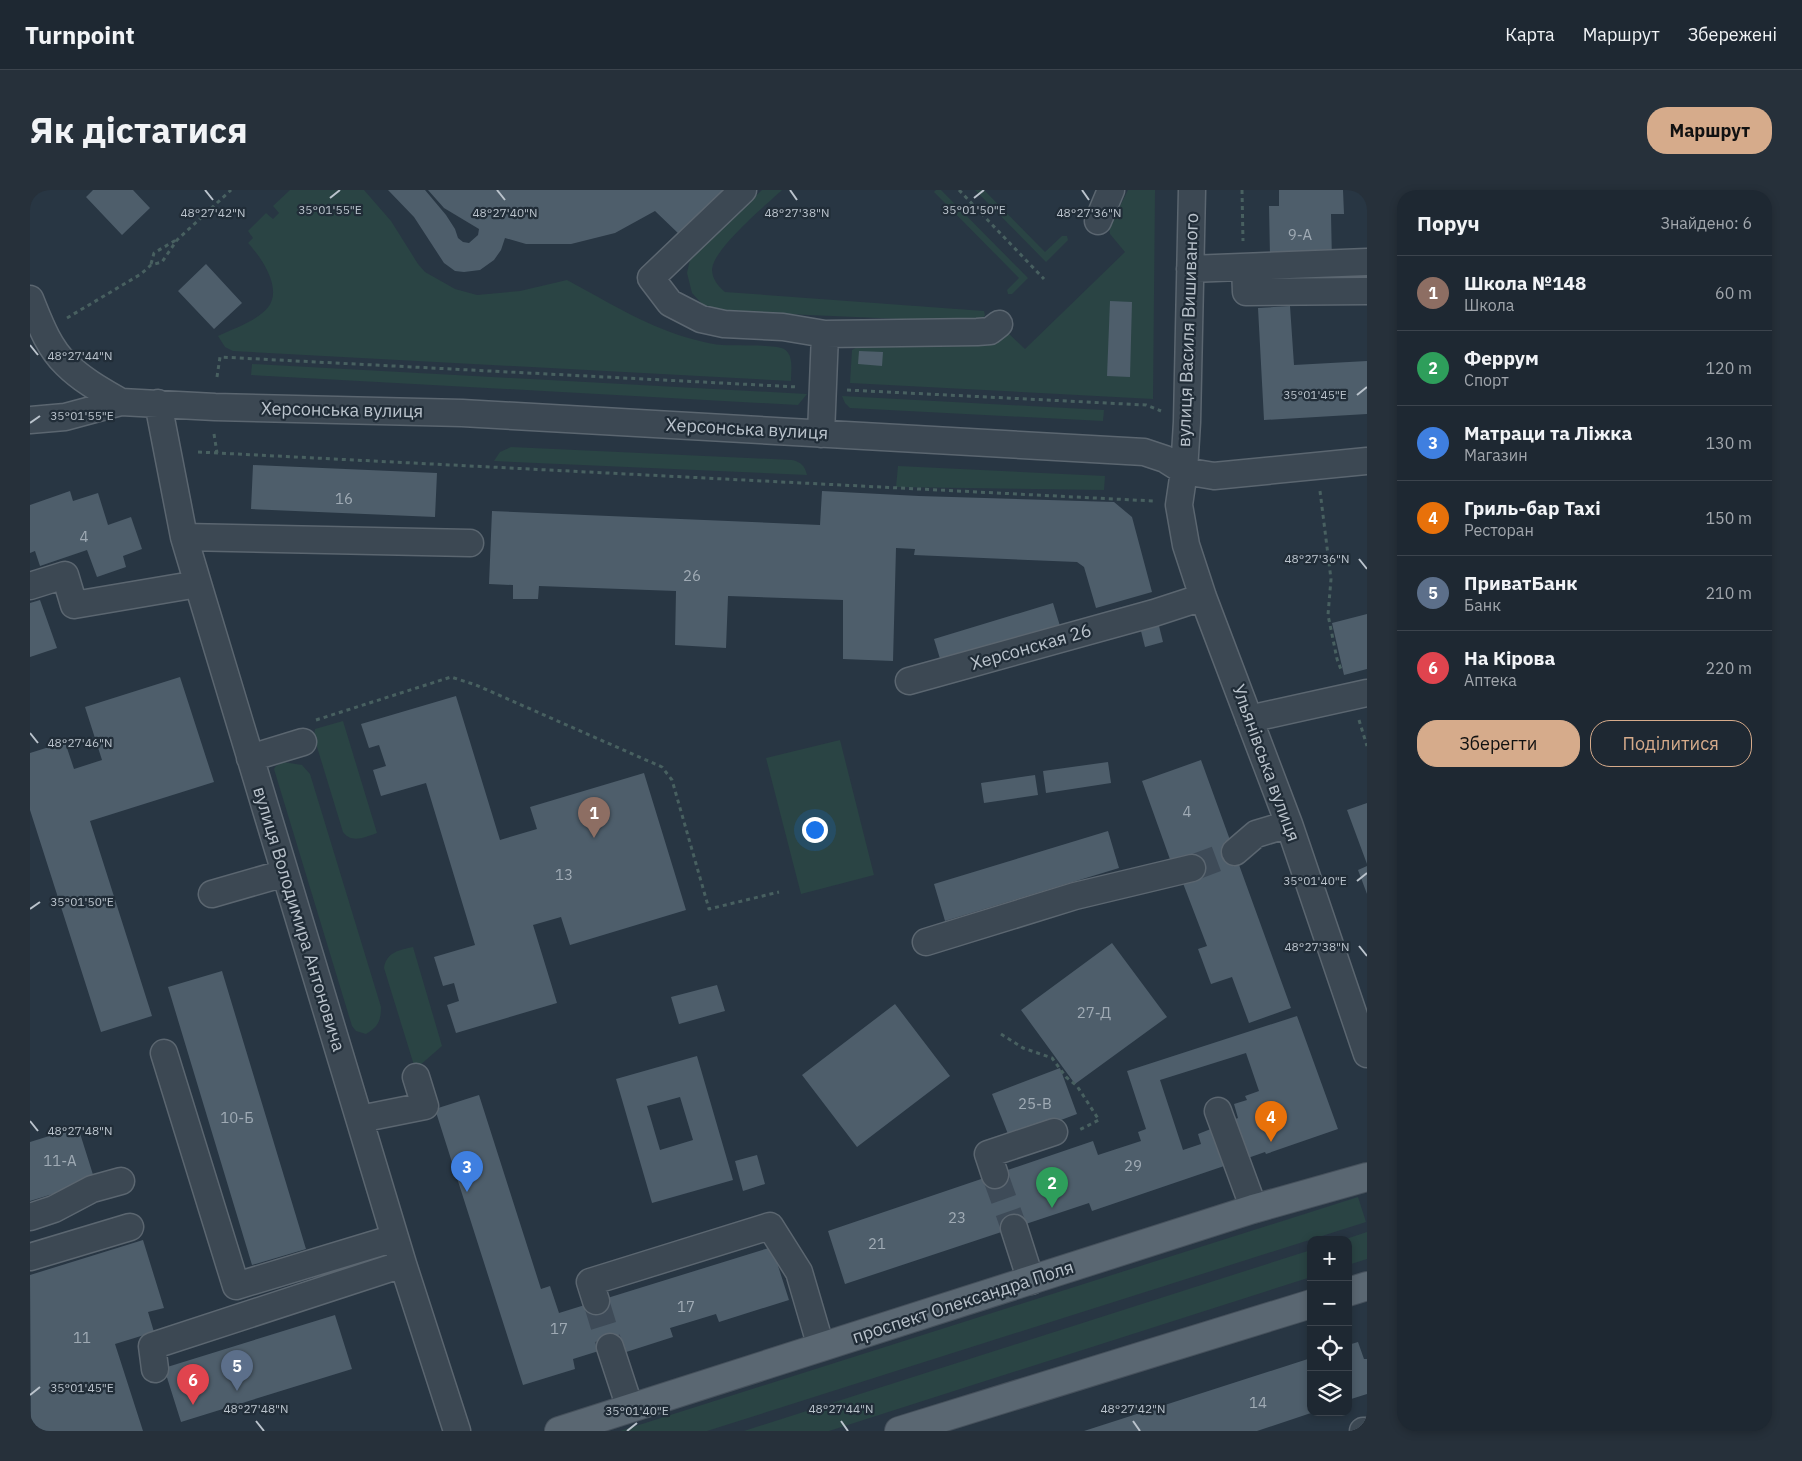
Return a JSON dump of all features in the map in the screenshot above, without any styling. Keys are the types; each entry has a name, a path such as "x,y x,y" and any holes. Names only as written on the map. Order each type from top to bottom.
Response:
{"main road":[{"name":"проспект Олександра Поля","path":"559,1431 1254,1209 1367,1177"},
{"path":"1352,1291 1367,1286"},
{"path":"899,1431 1307,1305"}],"street":[{"path":"743,190 651,278 670,303 701,319 724,324 783,327 825,334 977,332 990,331 999,324"},
{"path":"1098,221 1111,190"},
{"name":"вулиця Василя Вишиваного","path":"1184,471 1187,422 1192,190"},
{"path":"1190,269 1367,262"},
{"path":"1245,267 1246,292 1367,291"},
{"path":"30,299 44,333 65,363 92,385 121,402"},
{"path":"821,434 825,334"},
{"path":"30,420 65,417 121,402"},
{"name":"Херсонська вулиця","path":"121,402 215,407 462,413 1144,452 1165,459 1184,471 1214,476 1367,462"},
{"name":"вулиця Володимира Антоновича","path":"158,403 184,537 402,1264 457,1431"},
{"name":"Ульянівська вулиця","path":"1184,471 1179,504 1186,545 1289,824 1367,1054"},
{"path":"184,537 470,543"},
{"path":"30,586 65,575 74,605 198,584"},
{"name":"Херсонская 26","path":"917,679 1204,597"},
{"path":"1249,719 1359,695"},
{"path":"250,758 309,731"},
{"path":"1235,852 1256,834 1289,824"},
{"path":"926,942 1075,896 1192,868"},
{"path":"212,894 285,873"},
{"path":"164,1053 236,1286 395,1238"},
{"path":"360,1119 425,1106 416,1077"},
{"path":"1218,1111 1254,1209"},
{"path":"995,1175 988,1154 1054,1132"},
{"path":"30,1217 54,1209 92,1189 121,1182"},
{"path":"596,1302 590,1282 770,1226 798,1272 821,1347"},
{"path":"30,1257 130,1227"},
{"path":"1014,1228 1031,1281"},
{"path":"155,1369 152,1346 402,1264"},
{"path":"610,1348 630,1408"}],"path":[{"path":"151,264 162,262 177,240 231,190"},
{"path":"959,190 1044,278"},
{"path":"1242,190 1243,230"},
{"path":"67,318 141,274 151,264 154,253 177,240"},
{"path":"217,377 220,356 1146,405 1187,422"},
{"path":"214,434 217,453"},
{"path":"198,452 1140,499 1179,504"},
{"path":"1317,466 1330,579 1328,615 1337,659 1359,695 1367,746"},
{"path":"309,731 451,677 476,685 662,767 672,780 709,909 779,892"},
{"path":"1001,1034 1023,1048 1052,1058 1066,1077 1077,1086 1099,1120 1075,1132 1054,1132"}],"green space":[{"path":"290,190 364,190 391,221 425,272 455,289 477,295 520,291 567,280 646,322 679,335 716,344 779,347 784,349 791,359 791,381 233,351 225,347 218,336 259,316 269,306 273,290 264,264 248,243 253,238 248,231 266,213 273,219 279,213 273,206"},
{"path":"762,190 782,190 742,227 715,260 712,269 713,276 725,292 984,311 985,315 982,320 972,322 714,311 704,306 692,293 687,273 691,257"},
{"path":"941,190 1028,278 1012,294 1008,294 1007,290 1019,278 934,192"},
{"path":"975,190 984,190 1045,252 1062,236 1067,236 1068,240 1046,262"},
{"path":"1128,190 1155,190 1153,399 850,383 852,350 863,344 1007,332 1025,349 1125,252 1110,234 1109,228"},
{"path":"252,364 807,394 798,405 251,375"},
{"path":"842,396 1104,410 1103,421 850,408"},
{"path":"511,447 792,460 802,465 807,475 494,461 500,452"},
{"path":"898,466 1105,476 1104,490 896,487"},
{"path":"343,721 377,833 359,839 350,838 343,832 314,737 315,729"},
{"path":"840,740 874,875 801,894 766,758"},
{"path":"283,762 302,765 310,774 381,1007 378,1023 366,1034 356,1031 352,1026 274,769"},
{"path":"413,947 442,1046 419,1066 414,1065 384,968 391,955"},
{"path":"1358,1197 1366,1222 1322,1236 1307,1236 1307,1241 707,1431 620,1431"},
{"path":"1367,1232 1367,1259 1352,1264 1352,1237"},
{"path":"1307,1251 1307,1278 829,1431 744,1431"}],"building":[{"path":"93,190 133,190 150,208 122,235 86,197"},
{"path":"388,190 425,190 446,215 455,229 458,238 463,242 469,243 478,235 479,229 444,208 428,190 726,190 680,235 655,211 615,233 571,244 526,244 505,238 501,250 494,260 480,270 464,272 455,271 444,263 414,217"},
{"path":"1279,190 1343,190 1344,214 1331,214 1332,262 1270,256 1269,206 1279,206"},
{"path":"206,264 242,303 214,329 178,291"},
{"path":"1110,301 1132,302 1130,377 1107,376"},
{"path":"1290,306 1294,365 1367,361 1367,414 1264,420 1258,308"},
{"path":"859,351 883,352 882,366 858,364"},
{"path":"253,465 437,473 435,517 251,509"},
{"path":"70,491 73,501 98,493 108,525 131,517 142,549 123,556 126,567 97,577 87,550 40,566 35,551 30,553 30,505"},
{"path":"822,491 1114,502 1132,517 1152,592 1096,608 1084,567 1077,562 914,555 915,549 896,548 893,661 843,659 843,600 728,596 726,648 675,645 676,591 539,586 538,599 513,599 513,585 489,584 492,511 820,525"},
{"path":"40,600 57,648 30,657 30,603"},
{"path":"1053,603 1060,626 941,662 934,639"},
{"path":"1367,614 1367,669 1344,675 1332,623"},
{"path":"1158,622 1163,642 1145,647 1140,627"},
{"path":"180,677 214,782 90,821 152,1016 101,1032 30,810 30,753 65,742 74,769 102,760 85,707"},
{"path":"456,696 500,840 537,829 530,807 644,773 686,910 570,945 561,917 533,925 557,1003 456,1033 447,1005 459,1001 454,983 443,986 434,957 475,945 426,783 381,796 373,770 386,766 379,745 369,748 361,724"},
{"path":"1201,760 1291,1008 1249,1023 1232,977 1211,984 1198,949 1207,946 1181,878 1172,865 1142,781"},
{"path":"1108,762 1111,783 1046,793 1043,771"},
{"path":"1035,775 1038,795 984,803 981,783"},
{"path":"1367,803 1367,864 1347,810"},
{"path":"1108,831 1119,868 945,921 934,884"},
{"path":"1367,866 1367,894 1358,870"},
{"path":"1112,943 1167,1017 1075,1084 1021,1010"},
{"path":"222,971 306,1249 252,1265 168,987"},
{"path":"717,985 725,1011 679,1024 671,997"},
{"path":"895,1004 950,1076 857,1147 802,1075"},
{"path":"1297,1016 1338,1129 1266,1154 1265,1152 1245,1159 1233,1120 1238,1118 1234,1104 1247,1100 1245,1096 1259,1091 1246,1053 1160,1080 1183,1150 1201,1144 1198,1134 1216,1127 1230,1164 1092,1211 1089,1203 845,1284 828,1231 1093,1141 1098,1155 1141,1141 1138,1132 1146,1129 1127,1071"},
{"path":"697,1056 733,1180 652,1203 616,1079","holes":["680,1097 693,1140 660,1150 647,1106"]},
{"path":"1060,1068 1077,1114 1010,1139 992,1094"},
{"path":"479,1095 541,1289 550,1286 559,1313 772,1247 789,1300 719,1322 716,1314 670,1328 673,1337 620,1354 618,1345 573,1359 575,1369 523,1385 435,1109"},
{"path":"78,1127 95,1181 30,1201 30,1142"},
{"path":"757,1155 765,1184 743,1191 735,1161"},
{"path":"143,1240 164,1308 148,1312 154,1332 115,1344 143,1431 31,1431 30,1275"},
{"path":"335,1315 352,1369 181,1422 164,1368"},
{"path":"1358,1342 1364,1359 1367,1359 1367,1394 1352,1399 1352,1371 1352,1344"},
{"path":"1307,1359 1307,1414 1257,1431 1084,1431"}],"tunnel":[{"path":"1192,868 1235,852"},
{"path":"995,1175 1014,1228"},
{"path":"596,1301 610,1347"}],"place":[{"name":"Школа №148","path":"594,838"},
{"name":"Гриль-бар Taxi","path":"1271,1142"},
{"name":"Матраци та Ліжка","path":"467,1192"},
{"name":"Феррум","path":"1052,1208"},
{"name":"ПриватБанк","path":"237,1391"},
{"name":"На Кірова","path":"193,1405"}]}
